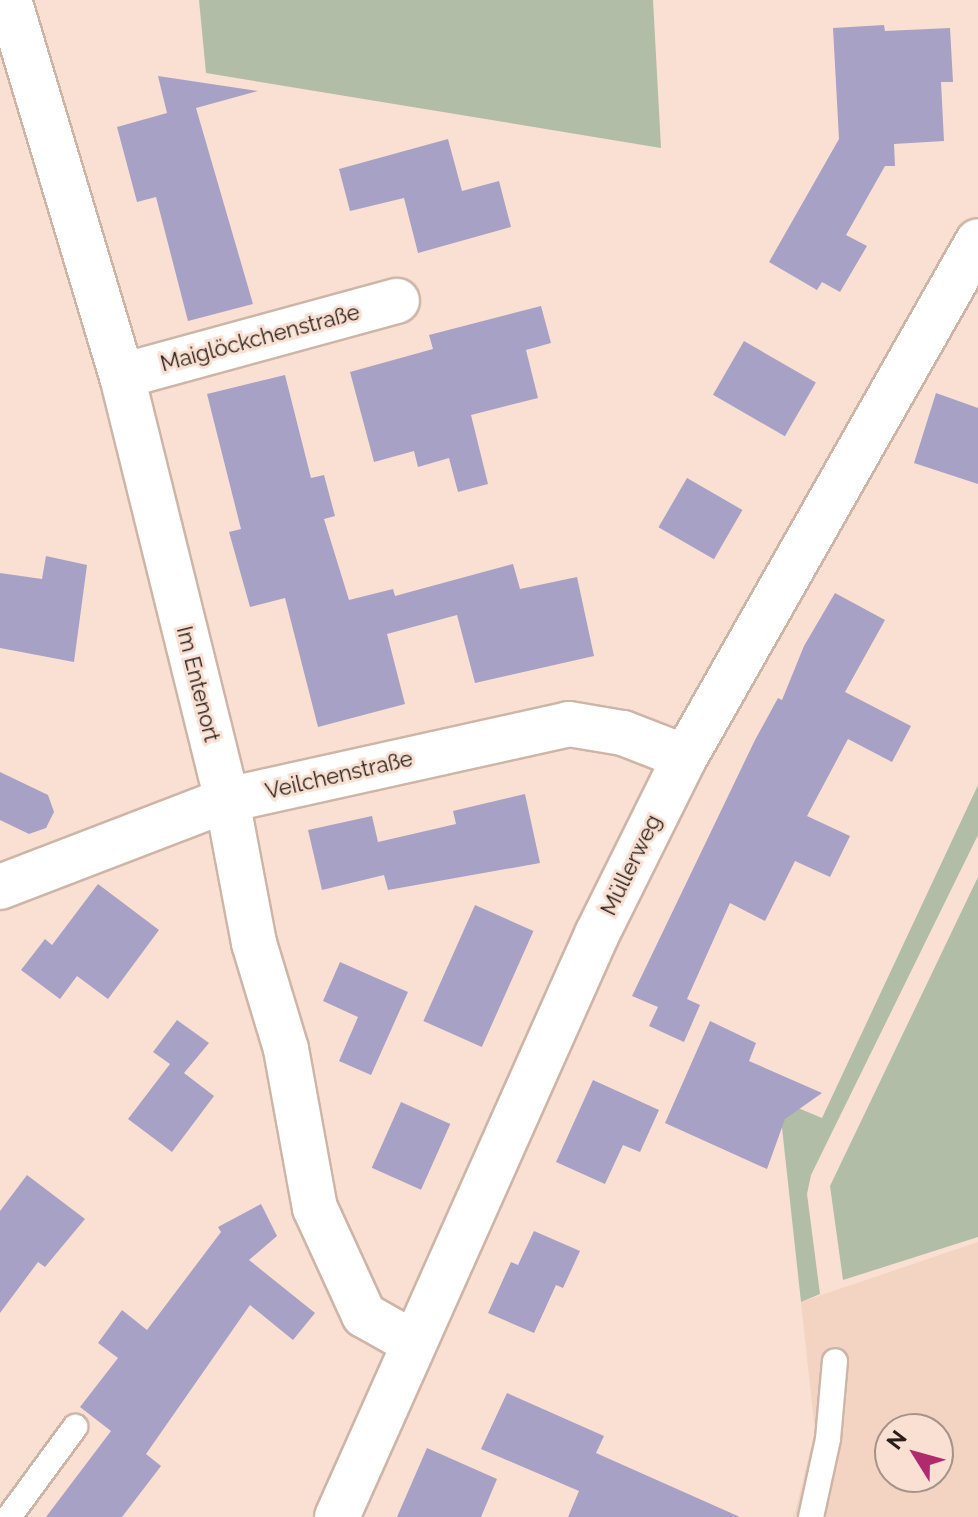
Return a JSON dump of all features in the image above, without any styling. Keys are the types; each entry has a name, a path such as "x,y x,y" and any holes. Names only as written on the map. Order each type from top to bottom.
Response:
{"street":[{"name":"Im Entenort","path":"9,0 122,376 227,800 254,943 286,1049 315,1208 364,1315 412,1342"},
{"name":"Müllerweg","path":"337,1517 412,1342 597,934 685,757 978,241"},
{"name":"Maiglöckchenstraße","path":"122,376 397,301"},
{"name":"Veilchenstraße","path":"0,887 227,800 569,724 623,733 685,757"}],"lane":[{"path":"811,1517 828,1439 835,1361"},
{"path":"9,1517 75,1427"}],"shaded area":[{"path":"978,1242 978,1517 794,1517 815,1431 801,1302"}],"green space":[{"path":"199,0 653,0 661,148 206,73"},
{"path":"978,785 978,835 811,1175 807,1194 820,1294 801,1302 779,1100 822,1118"},
{"path":"978,877 978,1237 843,1280 830,1186"}],"building":[{"path":"884,25 885,31 950,28 953,82 941,82 944,141 894,144 895,166 885,166 846,235 867,246 840,292 822,282 817,290 769,262 839,139 833,28"},
{"path":"158,76 258,91 196,108 253,304 188,321 156,197 137,202 117,127 167,113"},
{"path":"448,139 462,191 499,181 511,227 418,253 404,198 350,211 339,169"},
{"path":"541,306 551,343 526,350 538,398 471,415 488,484 458,492 449,458 418,467 414,451 374,462 350,372 433,349 429,335"},
{"path":"744,341 816,383 785,436 713,395"},
{"path":"285,375 311,478 324,475 335,516 324,519 349,600 393,589 395,596 513,564 520,589 577,577 594,656 475,683 457,615 387,634 405,704 318,727 285,598 250,607 229,532 241,529 207,394"},
{"path":"936,393 978,408 978,484 914,463"},
{"path":"687,478 742,510 714,559 658,527"},
{"path":"46,556 87,565 74,662 0,648 0,573 42,579"},
{"path":"835,593 885,620 845,692 911,726 892,762 848,739 807,816 850,836 830,877 795,861 765,921 730,903 687,999 700,1005 684,1042 649,1026 658,1007 632,996 755,740 778,698 782,700 804,646"},
{"path":"0,772 48,795 54,812 46,828 29,834 0,820"},
{"path":"525,794 540,863 388,890 384,875 322,890 308,830 372,816 378,842 456,824 453,811"},
{"path":"98,884 159,930 108,999 77,976 60,999 21,970 45,939 52,945"},
{"path":"475,905 533,931 482,1047 423,1021"},
{"path":"340,962 408,992 371,1075 339,1061 358,1017 323,1001"},
{"path":"177,1020 209,1043 184,1073 214,1096 172,1152 128,1119 170,1064 153,1052"},
{"path":"710,1021 756,1043 749,1061 822,1093 785,1119 767,1169 665,1123"},
{"path":"593,1080 659,1110 640,1152 623,1145 605,1184 556,1162"},
{"path":"401,1102 450,1124 421,1190 372,1168"},
{"path":"27,1175 85,1219 45,1267 38,1262 0,1313 0,1211"},
{"path":"261,1204 277,1236 249,1260 315,1313 293,1340 250,1305 146,1454 161,1466 122,1517 46,1517 111,1431 80,1407 118,1358 98,1343 122,1310 147,1330 221,1232 218,1227"},
{"path":"534,1231 580,1251 563,1288 556,1285 534,1333 488,1313 511,1262 518,1265"},
{"path":"507,1393 604,1436 596,1453 740,1517 568,1517 579,1491 481,1449"},
{"path":"427,1448 497,1479 481,1517 397,1517"}]}
